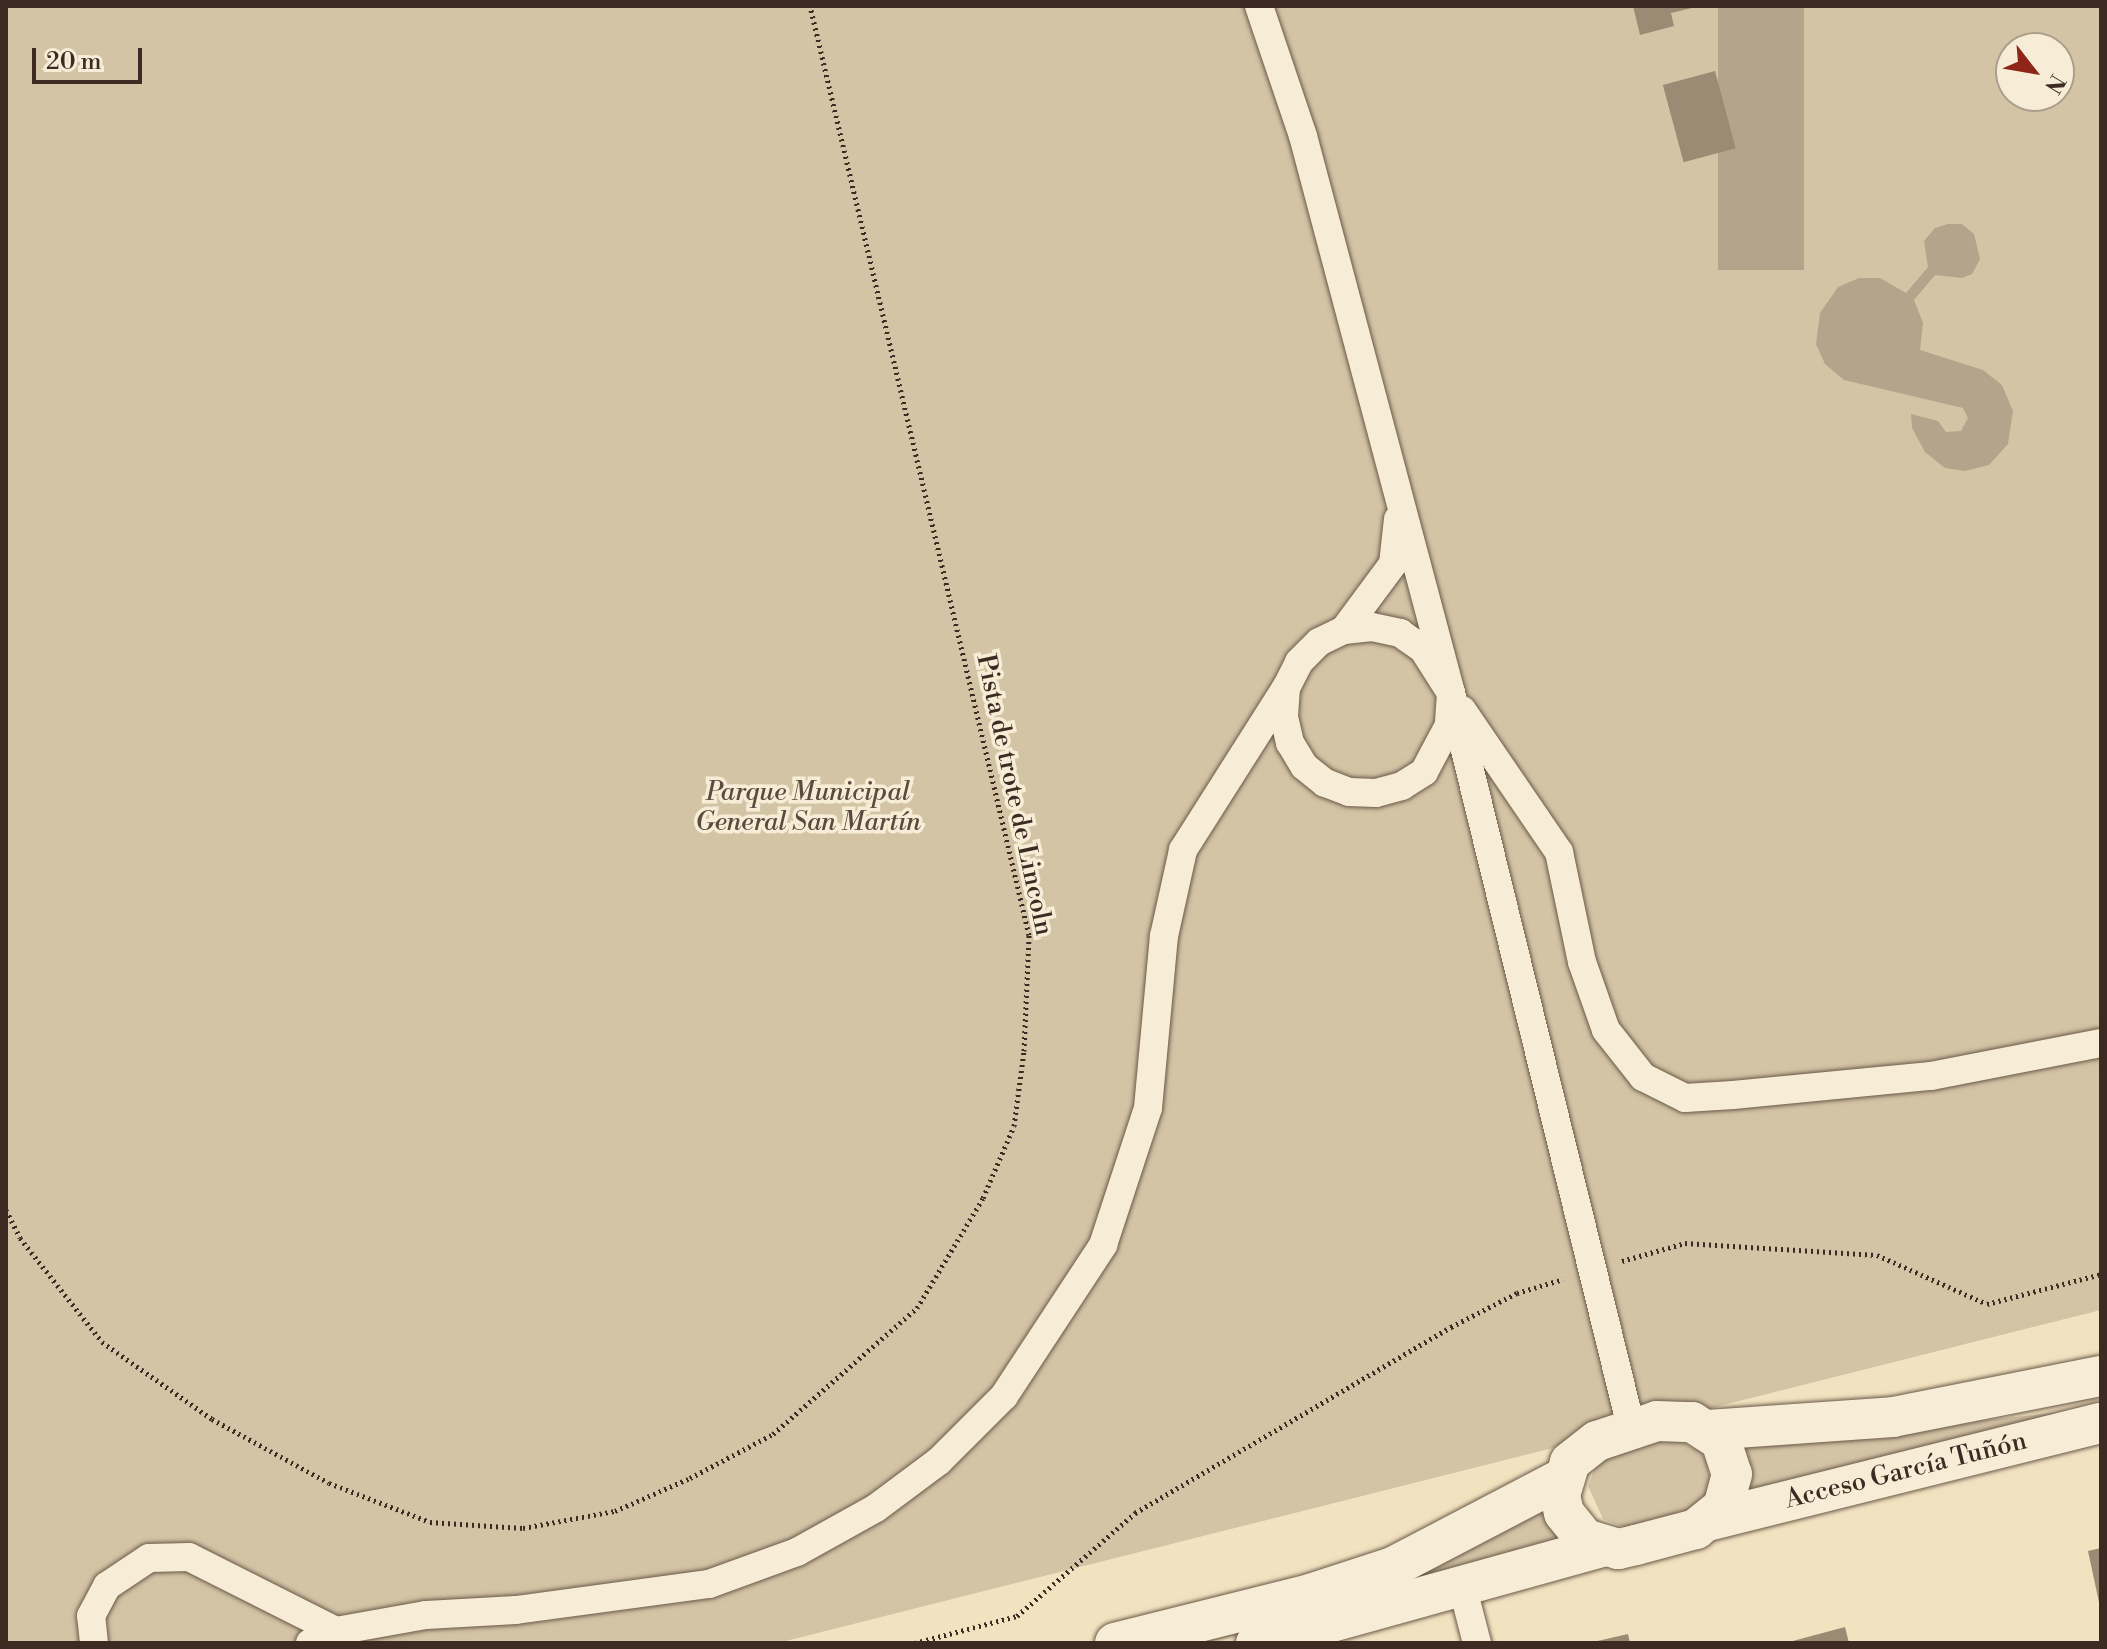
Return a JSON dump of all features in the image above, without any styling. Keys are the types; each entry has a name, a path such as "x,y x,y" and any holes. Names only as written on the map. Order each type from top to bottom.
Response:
{"main road":[{"name":"Acceso García Tuñón","path":"1708,1430 1893,1417 2101,1376"},
{"path":"1256,1643 1463,1589 1601,1547 1636,1545 1711,1520 1730,1491 1732,1474 1725,1449 1708,1430 1675,1420 1631,1427 1582,1449 1563,1478 1560,1495 1568,1520 1585,1539 1601,1547"},
{"name":"Acceso García Tuñón","path":"1711,1520 2101,1423"},
{"path":"1115,1643 1310,1594 1393,1567 1563,1478"}],"street":[{"path":"1259,6 1303,136 1451,693 1595,1269 1631,1427"},
{"path":"1344,630 1393,564 1400,503"},
{"path":"310,1643 336,1631 709,1584 797,1552 876,1508 939,1461 1004,1396 1103,1245 1148,1108 1164,936 1183,850 1286,688 1299,662 1319,642 1344,630 1372,627 1400,633 1423,649 1559,852 1582,962 1606,1030 1643,1077 1685,1098 1931,1076 2101,1043"},
{"path":"1286,688 1287,730 1304,766 1325,783 1363,793 1402,786 1424,772 1449,725 1451,693"},
{"path":"94,1643 91,1616 107,1586 149,1558 189,1557 336,1631"},
{"path":"1463,1589 1477,1643"}],"path":[{"name":"Pista de trote de Lincoln","path":"6,1210 20,1238 102,1342 212,1419 329,1483 430,1522 523,1528 615,1511 677,1484 773,1434 917,1308 983,1198 1014,1126 1024,1051 1029,935 810,6"},
{"path":"915,1643 1017,1616 1135,1513 1451,1327 1517,1293 1685,1243 1877,1255 1987,1304 2101,1274"}],"green space":[{"name":"Parque Municipal General San Martín","path":"6,6 2101,6 2101,1310 778,1643 6,1643"},
{"path":"2101,1408 1746,1500 1741,1445"},
{"path":"1676,1440 1700,1451 1708,1462 1710,1489 1695,1511 1626,1528 1603,1519 1588,1486 1597,1463 1646,1442"},
{"path":"1548,1501 1573,1544 1205,1643 1182,1643"}],"shaded area":[{"path":"1718,6 1804,6 1804,270 1718,270"},
{"path":"1962,224 1974,234 1980,259 1972,274 1962,278 1935,275 1914,300 1923,323 1920,350 1983,370 2002,385 2013,411 2008,444 1989,465 1965,471 1945,468 1925,452 1912,428 1911,414 1938,421 1946,432 1961,431 1968,418 1963,408 1844,380 1825,364 1816,344 1820,313 1838,287 1859,278 1880,278 1906,293 1928,267 1924,241 1935,228"}],"building":[{"path":"1633,6 1696,7 1671,13 1674,26 1640,35"},
{"path":"1715,71 1736,148 1684,162 1663,85"},
{"path":"2101,1548 2101,1607 2100,1607 2088,1551"},
{"path":"1845,1627 1849,1643 1789,1643 1789,1642"},
{"path":"1628,1634 1630,1643 1593,1643 1593,1642"}]}
